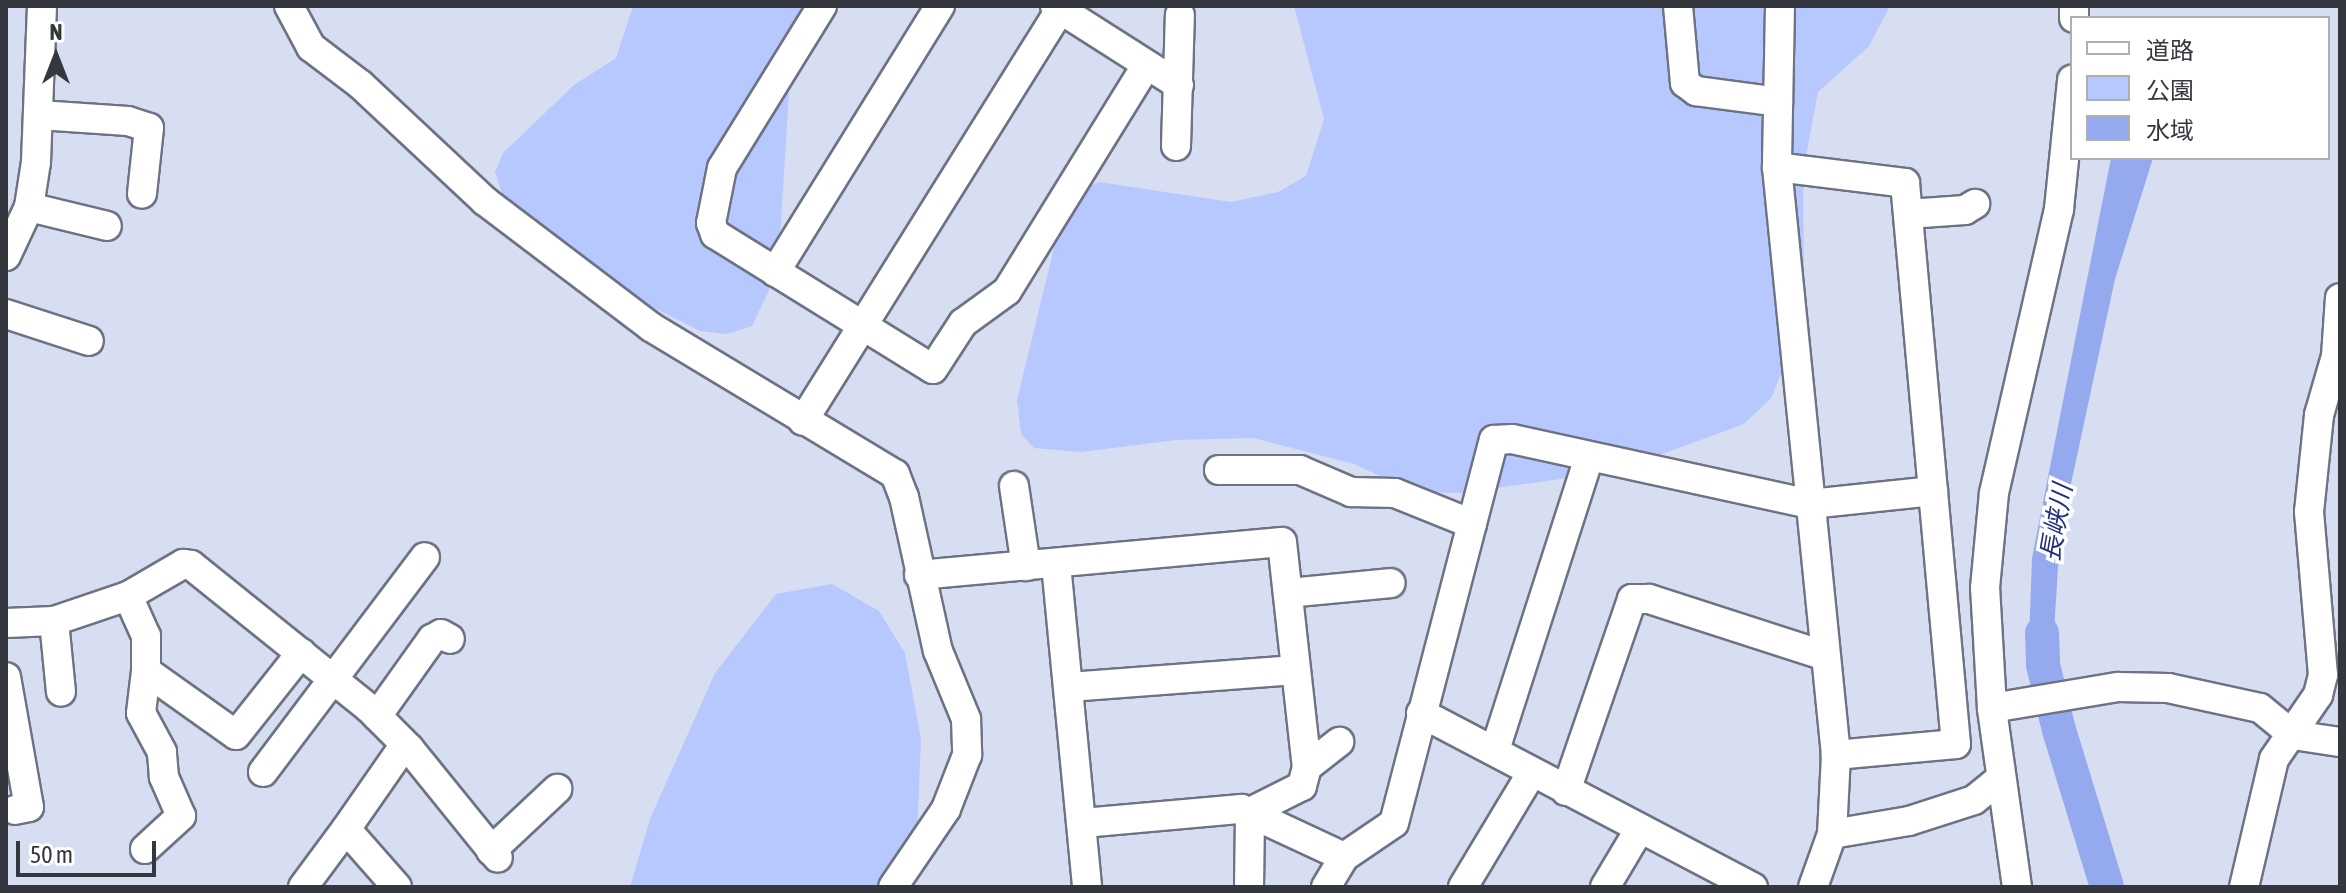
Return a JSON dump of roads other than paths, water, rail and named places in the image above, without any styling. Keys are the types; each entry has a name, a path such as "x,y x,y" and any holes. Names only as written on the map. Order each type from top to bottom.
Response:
{"street":[{"path":"6,256 29,207 39,115 42,6"},
{"path":"289,6 311,47 361,85 485,201 651,327 895,474 904,497 938,651 966,719 967,755 946,809 893,887"},
{"path":"822,6 722,168 711,223 715,234 933,369 963,323 1007,291 1146,66"},
{"path":"775,272 940,6"},
{"path":"1678,6 1685,83 1696,91 1778,102"},
{"path":"1780,6 1777,167 1836,755 1832,834 1813,887"},
{"path":"803,421 1059,7 1179,85"},
{"path":"1176,146 1180,15"},
{"path":"2017,887 1992,708 1985,588 1994,493 2059,209 2070,100"},
{"path":"39,115 128,121 149,128 142,194"},
{"path":"1777,167 1905,183 1956,744 1836,755"},
{"path":"29,207 107,226"},
{"path":"1908,214 1969,214"},
{"path":"2244,887 2274,759 2318,695 2323,675 2309,512 2319,415 2336,356 2340,298"},
{"path":"6,314 89,341"},
{"path":"1326,887 1344,857 1394,823 1494,440 1512,439 1810,504 1933,491"},
{"path":"1495,750 1589,458"},
{"path":"1219,470 1300,470 1351,492 1395,493 1472,524"},
{"path":"1014,486 1026,566"},
{"path":"919,575 1282,542 1307,767 1302,786 1250,812 1083,823"},
{"path":"263,772 425,557"},
{"path":"6,623 54,621 128,596 183,564 191,565 377,716 405,744 495,854 557,789"},
{"path":"1056,564 1087,887"},
{"path":"1288,593 1391,583"},
{"path":"128,596 146,636 141,713 162,752 164,777 181,816 145,849"},
{"path":"1566,791 1632,599 1649,599 1825,656"},
{"path":"54,621 61,692"},
{"path":"377,716 432,639 441,634 450,639"},
{"path":"146,671 236,735 301,653"},
{"path":"1070,687 1294,670"},
{"path":"6,677 30,807"},
{"path":"1992,708 2118,687 2168,688 2260,708 2293,735 2340,742"},
{"path":"1421,713 1639,830 1719,880 1753,887"},
{"path":"247,721 280,746"},
{"path":"1307,767 1339,742"},
{"path":"303,887 405,744"},
{"path":"1463,887 1531,774"},
{"path":"1832,834 1909,821 1974,800 2001,778"},
{"path":"1250,812 1344,857"},
{"path":"1249,887 1250,812"},
{"path":"346,829 397,887"},
{"path":"1605,887 1639,830"}],"water":[{"path":"2111,160 2152,160 2115,279 2060,535 2052,665 2040,690 2029,640 2032,558"}],"waterway":[{"name":"長峡川","path":"2042,633 2043,665 2059,730 2107,887"}]}
